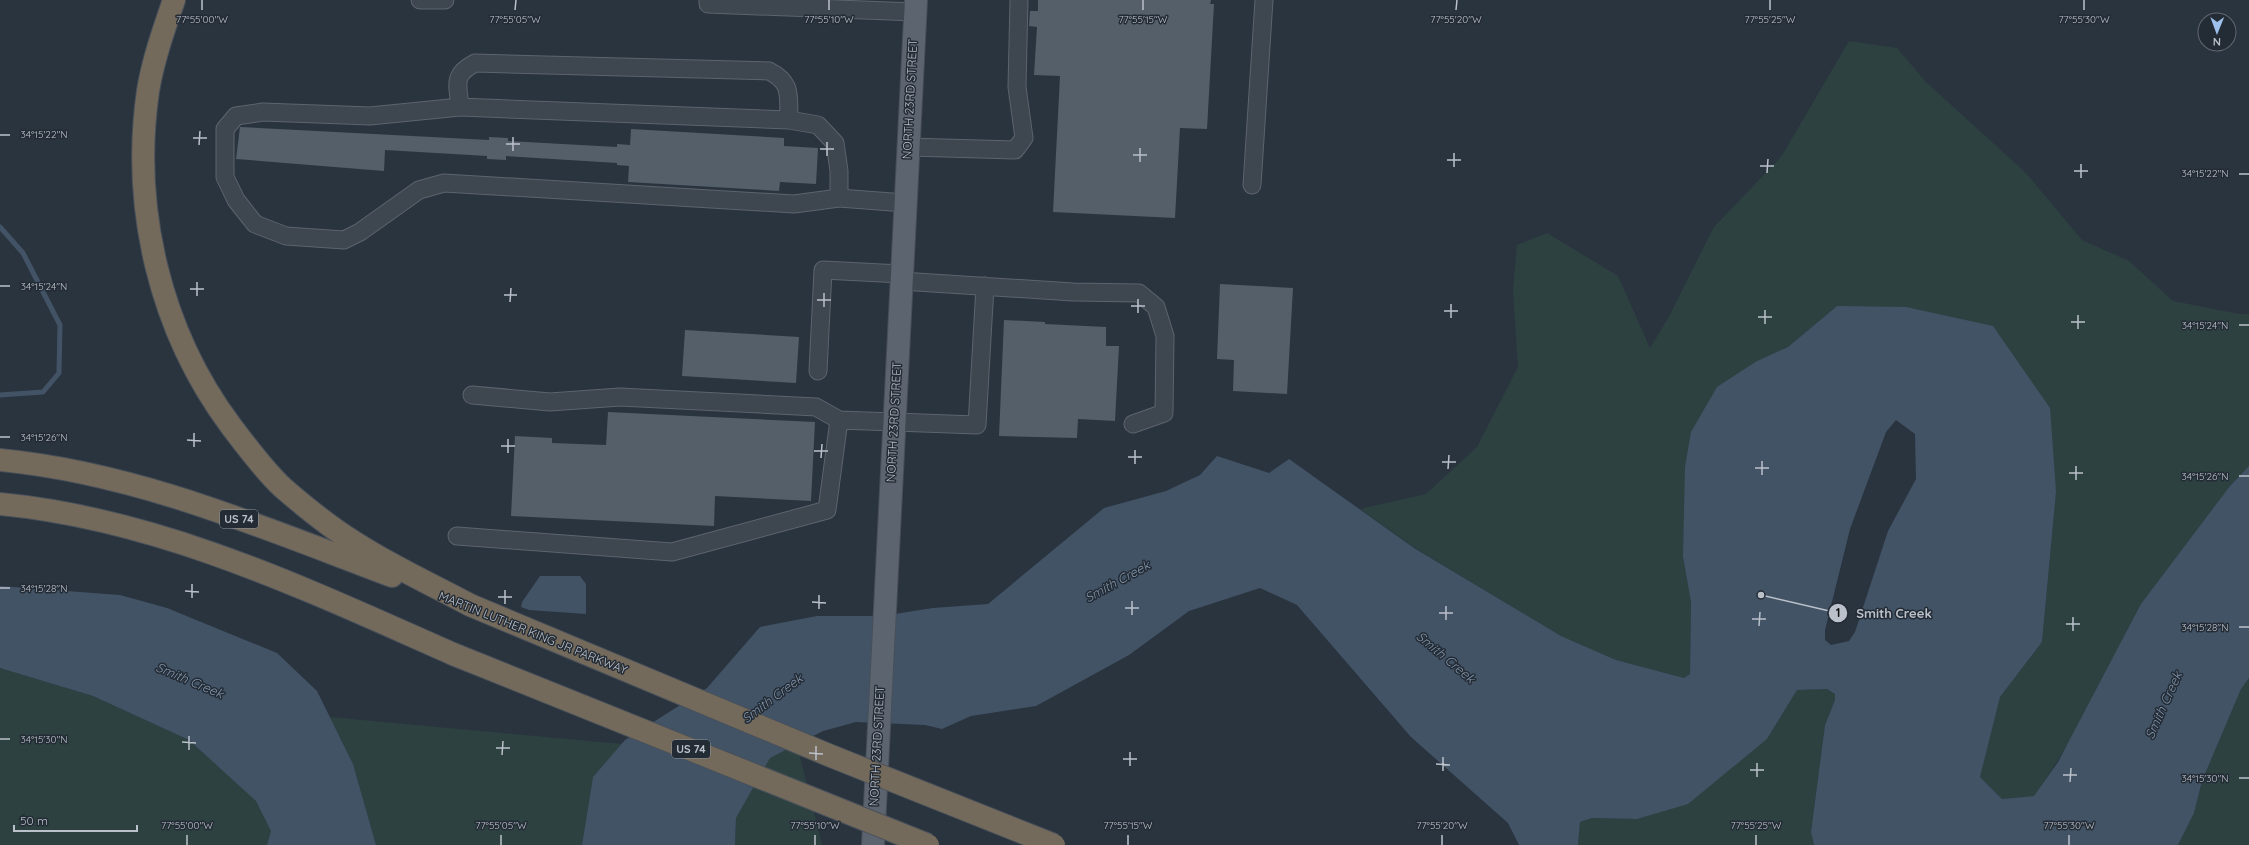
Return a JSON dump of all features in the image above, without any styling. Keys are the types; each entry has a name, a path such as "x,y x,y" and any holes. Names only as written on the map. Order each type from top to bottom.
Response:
{"highway":[{"path":"174,0 163,32 149,89 143,140 143,178 147,215 156,265 170,317 192,366 225,418 252,454 280,485 318,517 354,542 470,605"},
{"name":"MARTIN LUTHER KING JR PARKWAY","path":"0,460 104,476 182,498 470,605 831,756 1054,845"},
{"name":"US 74","path":"0,504 45,508 134,528 212,553 326,597 453,654 928,845"}],"main road":[{"name":"NORTH 23RD STREET","path":"873,845 915,6"}],"lane":[{"path":"420,0 445,0"},
{"path":"708,0 708,4 845,4 915,6"},
{"path":"908,147 1015,150 1024,138 1017,87 1019,0"},
{"path":"1252,185 1264,0"},
{"path":"460,107 458,79 462,70 475,63 770,71 782,77 788,88 789,120"},
{"path":"839,198 839,172 835,143 818,125 789,120 460,107 370,116 263,112 236,116 225,129 224,177 236,200 255,224 286,236 344,240 360,232 419,190 444,183 794,204 839,198 905,203"},
{"path":"818,371 823,270 985,286 1073,292 1139,293 1156,307 1165,336 1164,413 1134,424"},
{"path":"472,395 550,402 620,397 816,407 840,420 977,425 985,286"},
{"path":"457,536 672,552 827,510 840,420"}],"green space":[{"path":"1849,41 1897,48 1926,82 2026,173 2082,240 2129,261 2173,301 2239,314 2249,314 2249,466 2230,486 2035,796 2002,799 1980,777 2000,697 2042,642 2056,492 1837,306 1788,347 1757,361 1683,557 1691,602 1690,674 1684,678 1616,660 1561,636 1415,548 1360,509 1426,494 1477,447 1518,367 1513,290 1517,245 1547,233 1618,276 1650,348 1671,313 1714,227 1781,157"},
{"path":"0,668 93,696 189,740 257,801 271,831 267,845 0,845"},
{"path":"2249,678 2249,845 2178,845 2194,813 2202,781 2241,689"},
{"path":"1827,689 1835,694 1835,700 1825,725 1811,832 1814,845 1578,845 1580,822 1592,818 1637,819 1767,739 1797,690"},
{"path":"330,717 622,744 593,777 582,845 376,845 353,764"},
{"path":"797,745 822,845 735,845 736,818 770,757"}],"water":[{"path":"1837,306 1906,307 1993,326 2050,408 2056,492 2042,642 2000,697 1980,777 2002,799 2034,796 2058,762 2141,604 2230,486 2249,466 2249,678 2241,689 2202,781 2194,813 2178,845 1814,845 1811,832 1825,725 1835,700 1835,694 1827,689 1797,690 1767,739 1688,804 1637,819 1592,818 1580,822 1578,845 1519,845 1508,823 1411,737 1297,605 1260,588 1189,611 1129,655 1036,706 971,716 942,729 925,725 856,722 823,731 770,758 736,818 735,845 582,845 593,777 625,740 707,688 760,627 817,616 882,616 933,608 988,604 1104,508 1166,491 1200,475 1217,456 1269,473 1289,459 1414,548 1561,636 1616,660 1684,678 1690,674 1691,602 1683,557 1685,467 1691,432 1717,387 1757,361 1788,347","holes":["1896,420 1915,434 1916,479 1888,531 1855,632 1849,641 1831,645 1825,640 1825,630 1850,529 1886,432"]},
{"path":"540,576 580,576 586,584 586,614 529,610 521,607 522,602"},
{"path":"0,586 120,595 167,608 277,653 317,691 353,764 376,845 267,845 271,831 256,801 189,740 93,696 0,668"}],"building":[{"path":"1038,0 1211,0 1210,4 1214,4 1207,129 1180,128 1175,218 1053,212 1060,76 1034,75 1037,27 1029,26 1030,11 1038,11"},
{"path":"240,127 489,140 489,137 508,138 508,141 617,147 617,144 630,145 631,129 784,138 784,146 818,148 816,184 780,182 779,191 628,182 629,166 617,165 617,163 506,156 506,160 487,159 487,156 385,150 384,171 236,159"},
{"path":"1220,284 1293,288 1287,394 1233,391 1234,360 1217,359"},
{"path":"1004,320 1106,327 1106,346 1119,346 1115,421 1078,419 1077,438 999,436"},
{"path":"685,330 799,337 796,383 682,376"},
{"path":"608,412 815,422 811,501 715,496 714,526 511,516 515,436 552,438 552,443 606,445"}],"waterway":[{"path":"0,227 23,253 60,325 59,373 43,392 0,395"}],"place":[{"name":"Smith Creek","path":"1761,595"}]}
